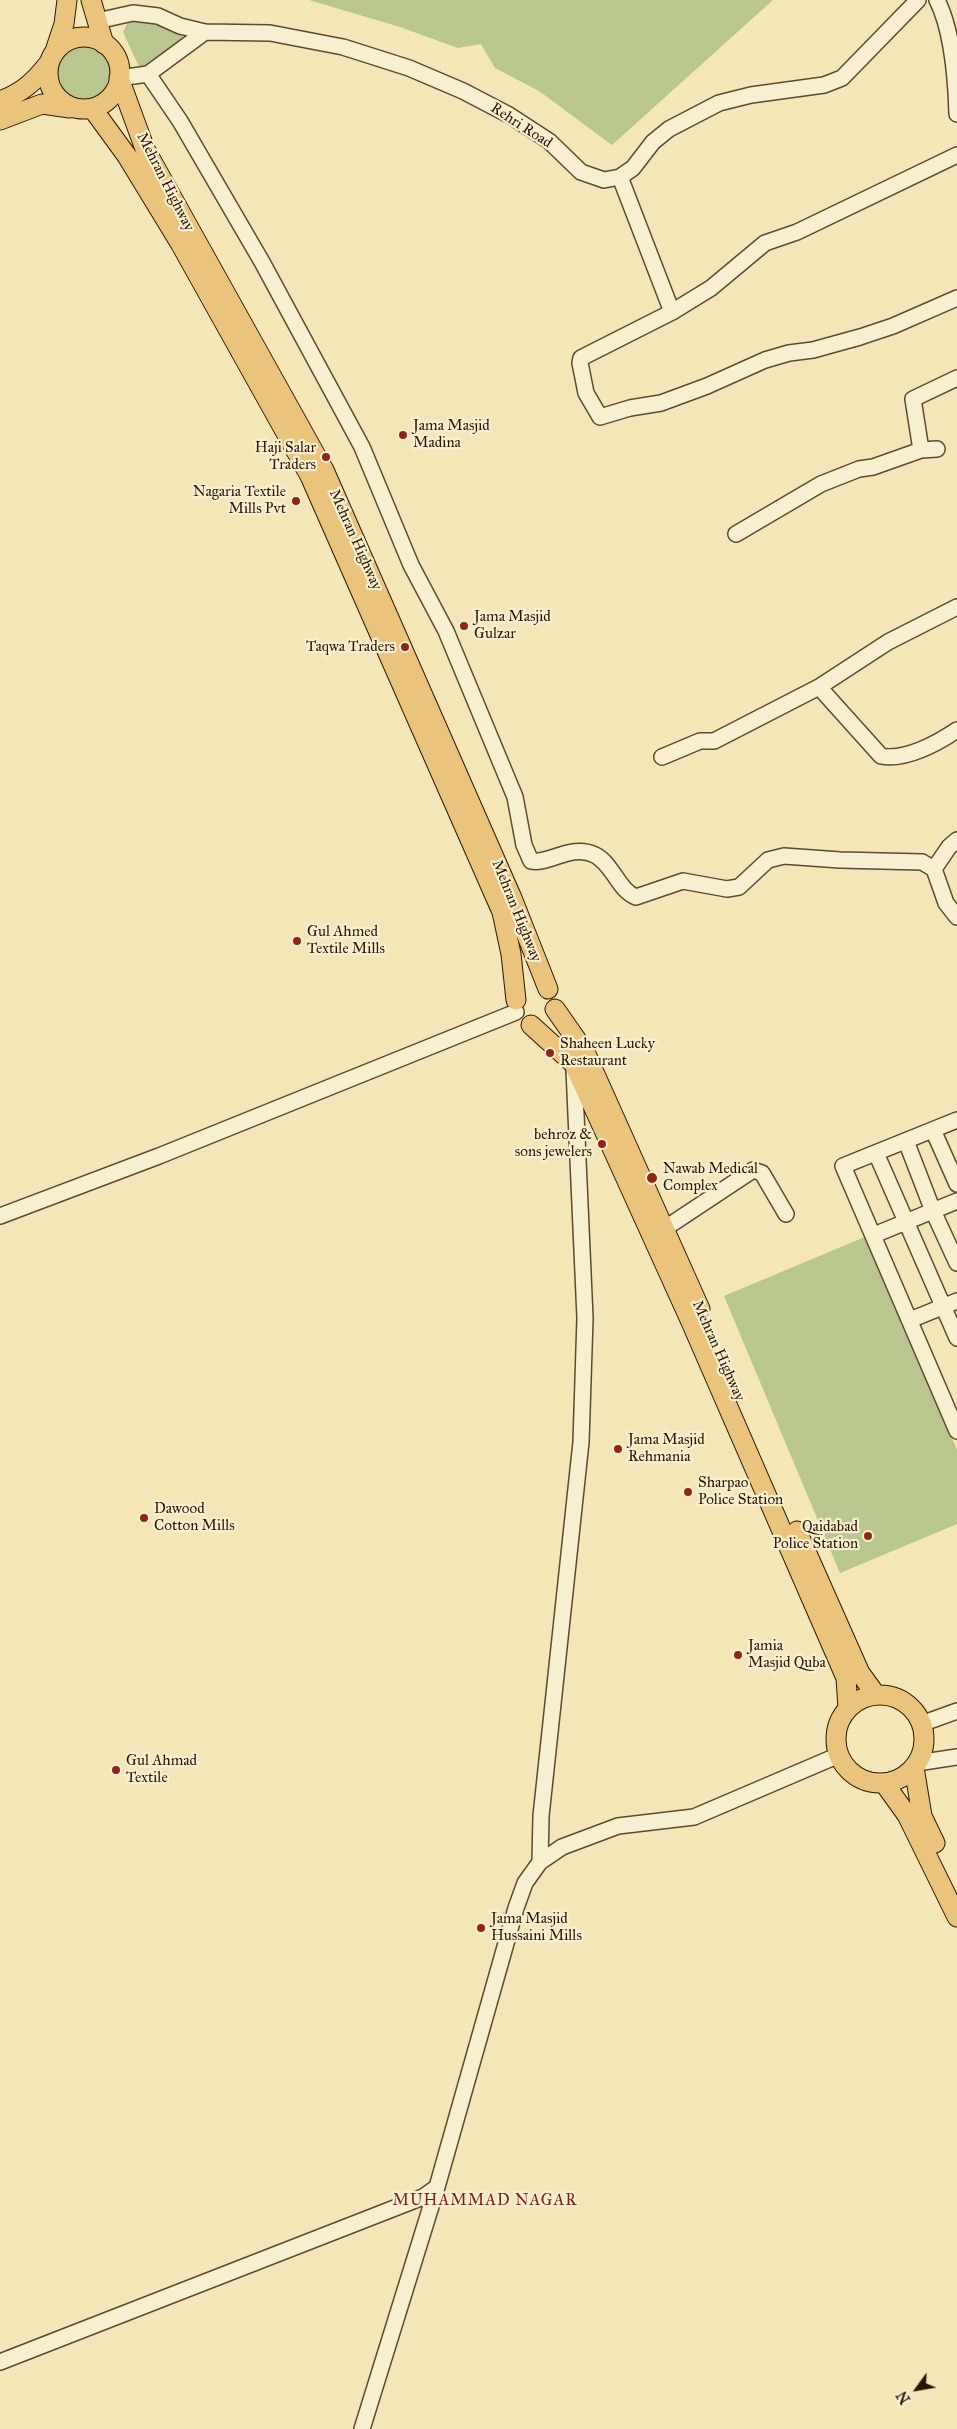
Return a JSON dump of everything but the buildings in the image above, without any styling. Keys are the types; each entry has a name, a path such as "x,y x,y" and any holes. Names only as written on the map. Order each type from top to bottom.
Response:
{"main road":[{"path":"67,0 64,24 52,57 48,78 52,91 63,102 84,108 127,156 180,243 310,476 502,912 511,954 516,1006 524,1021 531,1025 574,1064 688,1313 846,1678 848,1708"},
{"path":"91,0 104,44"},
{"path":"0,102 20,93 32,84 66,42 79,37 91,37 104,44 113,53 118,65 119,78 115,90 105,102 84,108 42,104 0,120"},
{"name":"Mehran Highway","path":"119,78 150,157 324,470 512,898 548,989"},
{"path":"516,1006 526,987 533,985 548,989 553,995 555,1009 547,1022 540,1025 531,1025"},
{"name":"Mehran Highway","path":"555,1009 585,1052 860,1673 876,1695"},
{"path":"916,1765 906,1775 892,1782 864,1781 853,1775 839,1755 836,1743 836,1730 848,1708 861,1699 876,1695 895,1698 911,1708 921,1724 923,1744 916,1765 922,1816 957,1894"},
{"path":"884,1783 908,1815 957,1917"}],"street":[{"path":"672,312 620,177 633,168 654,142 669,129 719,102 751,95 824,85 842,78 918,0"},
{"path":"937,0 942,11 956,81 957,114"},
{"name":"Rehri Road","path":"97,21 133,13 158,16 180,26 205,32 270,33 343,47 409,68 464,91 509,115 550,141 582,172 604,180 620,177"},
{"path":"119,78 148,74 205,32"},
{"path":"148,74 180,121 262,262 362,447 411,565 446,631 515,797 524,845 530,861 575,852 594,854 606,864 627,891 636,897 683,881 727,889 739,887 768,860 784,856 840,860 922,862 934,869 946,903 957,916"},
{"path":"957,155 796,232 765,243 711,288 672,312 581,358 580,363 586,393 599,417 630,408 661,403 707,386 765,360 789,353 813,350 860,337 893,326 957,298"},
{"path":"921,450 913,399 957,378"},
{"path":"736,534 821,484 859,469 873,467 921,450 937,449"},
{"path":"662,757 700,741 714,741 819,687 888,642 957,606"},
{"path":"819,687 881,756 888,758 921,750 957,730"},
{"path":"934,869 948,847 957,840"},
{"path":"0,1216 159,1156 516,1006"},
{"path":"540,1862 541,1816 581,1442 585,1318 574,1064"},
{"path":"957,1120 843,1166 910,1320 950,1397 957,1431"},
{"path":"933,1130 957,1184"},
{"path":"906,1141 933,1211 957,1263"},
{"path":"876,1153 906,1222 951,1304 957,1338"},
{"path":"664,1229 753,1170 762,1173 786,1214"},
{"path":"874,1235 957,1201"},
{"path":"910,1320 951,1304"},
{"path":"921,1724 957,1711"},
{"path":"362,2429 437,2187 516,1908 525,1883 540,1862 562,1847 618,1826 694,1817 839,1755"},
{"path":"916,1765 957,1757"},
{"path":"0,2362 423,2197 437,2187"}],"green space":[{"path":"309,0 773,0 612,145 539,91 495,68 481,44 458,48 400,27"},
{"path":"128,22 150,22 165,25 183,37 183,43 153,64 140,69 123,32"},
{"path":"84,47 94,49 103,55 109,64 111,74 109,84 103,93 94,99 84,101 74,99 65,93 59,84 57,74 59,64 65,55 74,49"},
{"path":"867,1236 957,1450 957,1524 840,1573 724,1296"}],"place":[{"name":"Jama Masjid Madina","path":"403,435"},
{"name":"Haji Salar Traders","path":"326,457"},
{"name":"Nagaria Textile Mills Pvt","path":"296,501"},
{"name":"Jama Masjid Gulzar","path":"464,626"},
{"name":"Taqwa Traders","path":"405,647"},
{"name":"Gul Ahmed Textile Mills","path":"297,941"},
{"name":"Shaheen Lucky Restaurant","path":"550,1053"},
{"name":"behroz & sons jewelers","path":"602,1144"},
{"name":"Nawab Medical Complex","path":"652,1178"},
{"name":"Jama Masjid Rehmania","path":"618,1449"},
{"name":"Sharpao Police Station","path":"688,1492"},
{"name":"Dawood Cotton Mills","path":"144,1518"},
{"name":"Qaidabad Police Station","path":"868,1536"},
{"name":"Jamia Masjid Quba","path":"738,1655"},
{"name":"Gul Ahmad Textile","path":"116,1770"},
{"name":"Jama Masjid Hussaini Mills","path":"481,1928"}],"district":[{"name":"MUHAMMAD NAGAR","path":"485,2201"}]}
